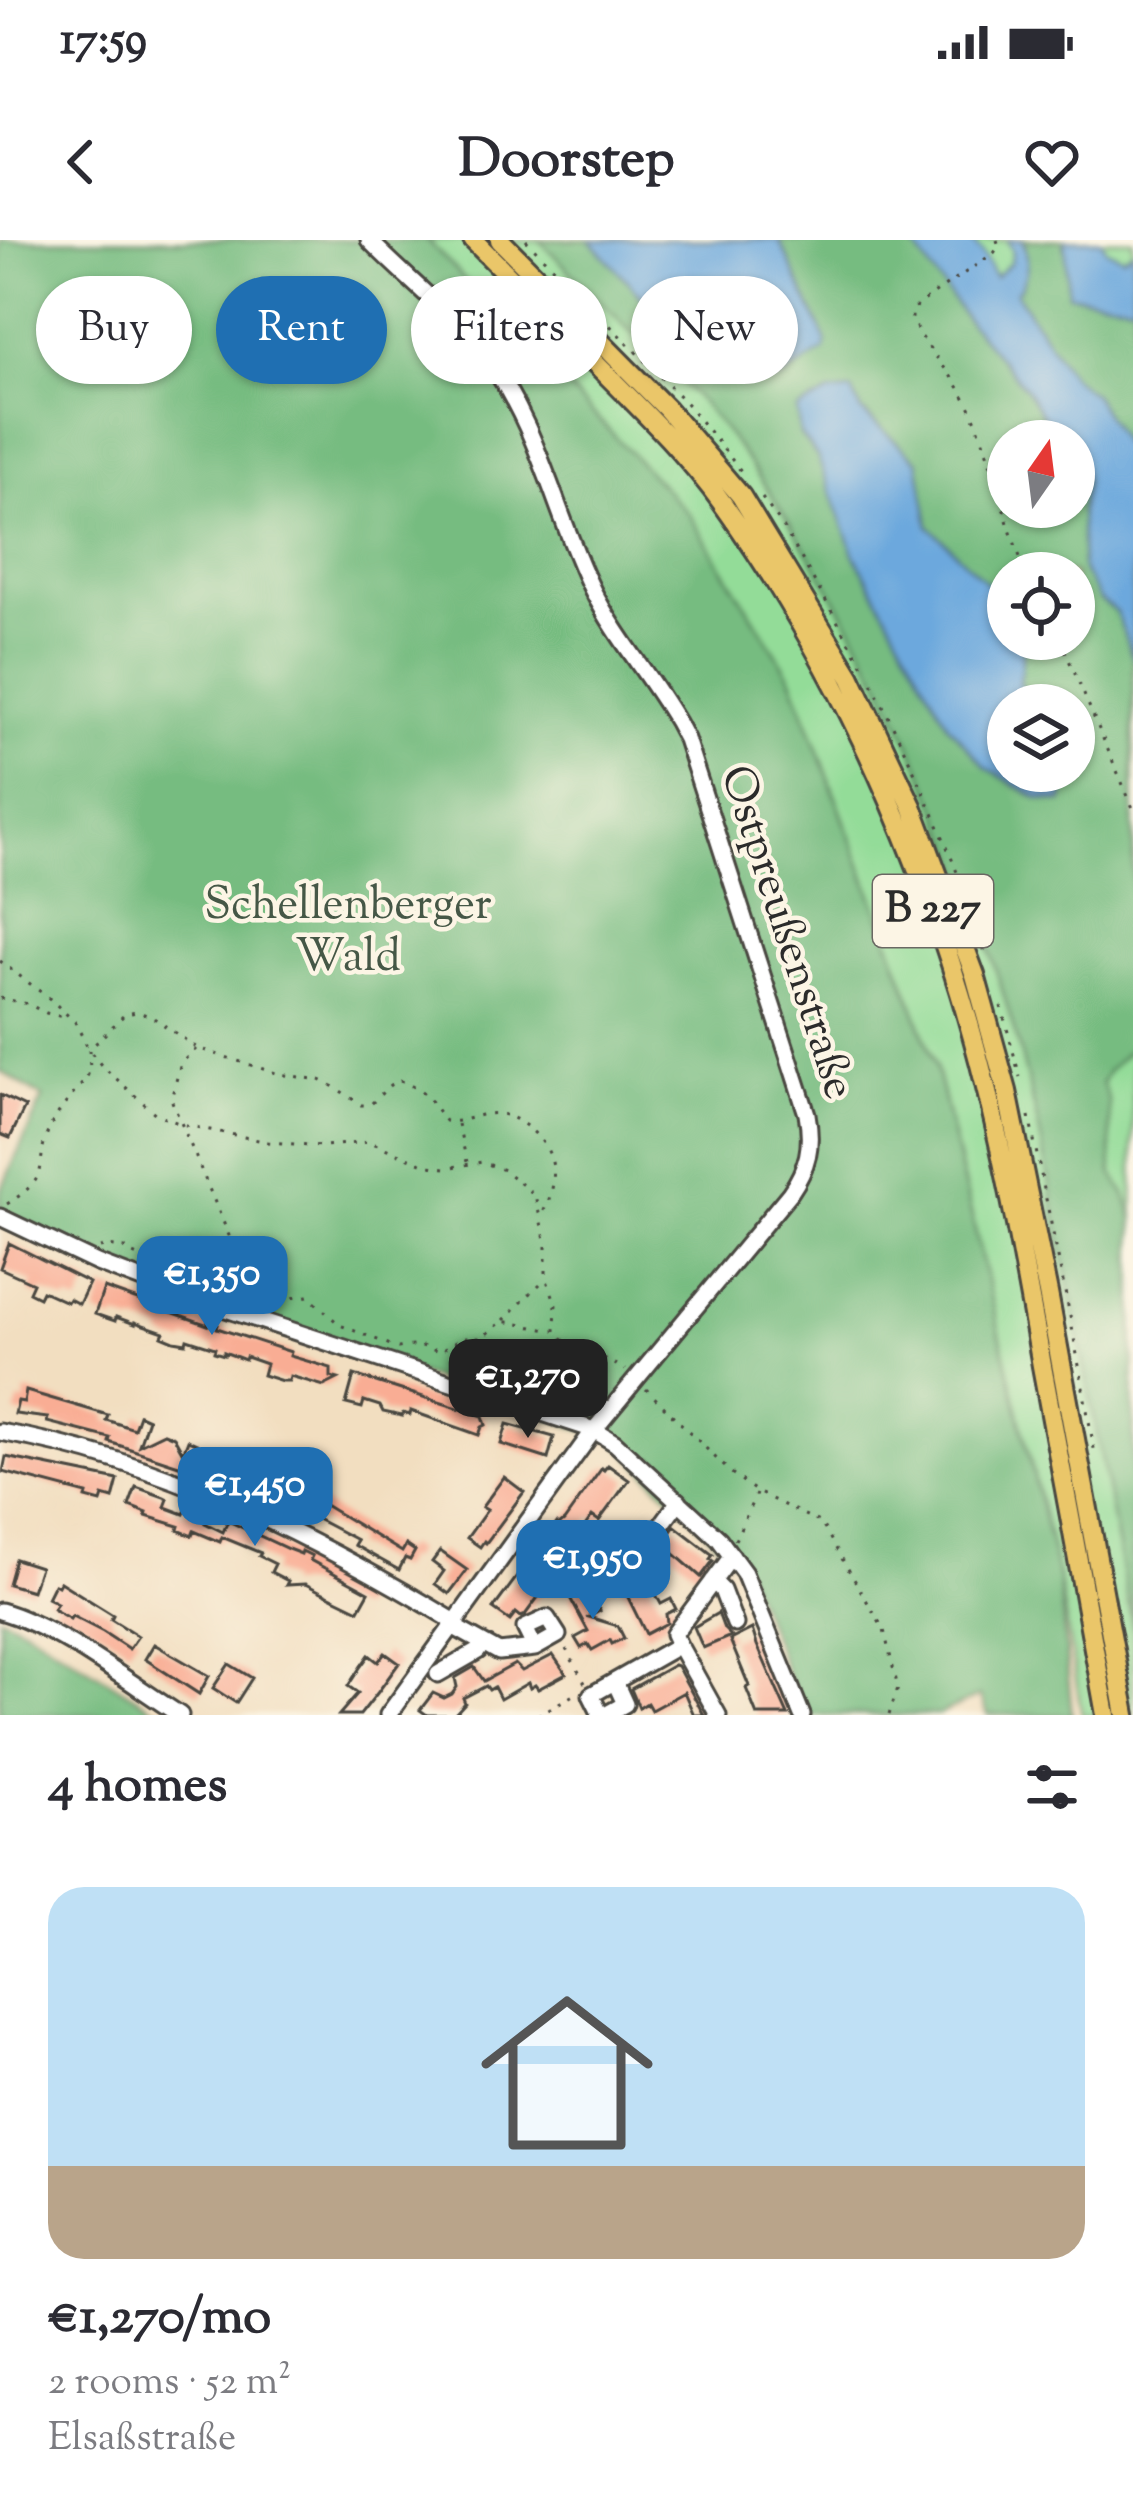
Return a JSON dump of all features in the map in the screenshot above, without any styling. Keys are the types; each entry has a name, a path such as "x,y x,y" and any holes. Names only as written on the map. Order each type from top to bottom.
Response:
{"main road":[{"name":"B 227","path":"473,240 648,416 720,500 824,668 888,799 939,928 994,1120 1106,1715"},
{"name":"B 227","path":"500,240 667,409 741,496 851,677 930,850 975,975 1007,1091 1126,1715"}],"street":[{"name":"Ostpreußenstraße","path":"369,240 474,343 500,378 552,487 592,589 677,722 807,1114 811,1147 797,1182 636,1379 586,1428 455,1625 388,1715"},
{"path":"0,1212 81,1255 167,1290 586,1428 615,1443 679,1501 744,1573 802,1715"},
{"path":"0,1432 97,1454 221,1500 338,1554 499,1652 535,1648"},
{"path":"644,1567 638,1557 679,1501"},
{"path":"718,1715 674,1634 732,1556"},
{"path":"713,1581 722,1590 735,1624"},
{"path":"0,1611 47,1631 180,1715"},
{"path":"438,1674 478,1651 482,1643"},
{"path":"615,1682 625,1704 603,1715 591,1695 680,1645"}],"path":[{"path":"526,240 715,436"},
{"path":"997,240 994,253 914,309 912,320 974,416 1018,552"},
{"path":"1069,660 1133,808"},
{"path":"0,961 71,1019 101,1065 157,1115 181,1124 295,1145 370,1142 429,1166 482,1162 504,1170 531,1190 541,1216 546,1278 556,1303 554,1331"},
{"path":"0,998 71,1019"},
{"path":"0,1212 37,1181 50,1128 90,1070 89,1051 125,1014 137,1012 151,1016 196,1048 279,1074 320,1080 361,1105 370,1105 400,1081 417,1087 445,1121 458,1123 481,1113 515,1118 544,1143 554,1167 555,1187 541,1216"},
{"path":"196,1048 182,1063 171,1099 230,1238 206,1261 202,1280"},
{"path":"458,1123 468,1164"},
{"path":"81,1255 106,1246 125,1248 236,1295 308,1296 340,1325 398,1348 418,1346 440,1352 462,1338 482,1339 546,1278"},
{"path":"503,1322 554,1331 571,1347 613,1362 757,1492 821,1523 884,1630 898,1688 889,1715"},
{"path":"571,1347 586,1428"},
{"path":"732,1556 757,1492"},
{"path":"564,1646 579,1674"},
{"path":"538,1715 587,1687"}],"green space":[{"name":"Schellenberger Wald","path":"0,240 427,240 461,276 411,276 411,384 565,384 689,514 791,677 936,1067 1059,1581 1072,1715 988,1715 980,1696 938,1715 804,1715 746,1573 615,1441 168,1288 0,1214 0,1192 43,1098 0,1071"},
{"path":"427,240 1133,240 1133,1715 1082,1715 1059,1581 936,1067 791,677 549,384 607,384 607,276 460,276"},
{"path":"539,240 590,240 631,285 631,332 607,308 607,276 575,276"},
{"path":"779,240 910,240 1045,420 987,420 987,528 1082,528 1087,552 987,552 987,583 929,526 918,461 862,411 852,391 800,435 817,456 903,641 949,726 987,768 987,792 1095,792 1095,684 1020,681 1022,660 1095,660 1095,584 1099,599 1116,612 1133,659 1133,1046 1102,1083 1109,1101 1112,1173 1133,1216 1133,1630 1038,1124 981,924 936,803 882,685 805,549 732,440 683,384 798,384 798,339 826,340"},
{"path":"1022,240 1065,240 1064,248 1117,301 1133,304 1133,461 1093,394 1071,377 1016,293 1022,285 1026,246"},
{"path":"0,1616 23,1627 164,1715 0,1715"}],"water":[{"path":"590,240 779,240 796,276 631,276 631,285"},
{"path":"910,240 969,240 982,252 995,277 1010,263 1013,251 1007,240 1022,240 1027,268 1016,293 1071,377 1093,394 1133,461 1133,659 1116,612 1095,592 1095,552 1081,552 1081,528 1095,528 1095,420 1045,420"},
{"path":"1065,240 1101,240 1107,250 1123,257 1133,251 1133,304 1068,294"},
{"path":"798,280 826,340 825,350 798,368"},
{"path":"852,391 862,412 918,461 929,526 987,583 987,660 1022,660 1021,684 987,684 987,768 949,726 855,556 817,456 800,435 797,410 830,393"},
{"path":"1028,792 1065,792 1062,802"}],"building":[{"path":"0,1095 25,1107 10,1138 0,1134"},
{"path":"9,1243 89,1283 79,1304 42,1291 39,1297 29,1292 33,1283 0,1268"},
{"path":"104,1288 291,1352 290,1356 331,1368 331,1377 338,1379 324,1386 290,1376 289,1381 282,1381 263,1375 266,1364 214,1352 215,1348 187,1339 186,1343 174,1341 162,1336 164,1332 135,1322 95,1314"},
{"path":"354,1375 483,1416 486,1425 479,1435 411,1411 402,1416 364,1401 362,1408 346,1404"},
{"path":"26,1391 108,1415 106,1420 134,1429 139,1415 148,1419 139,1445 164,1433 174,1437 183,1453 188,1440 199,1445 195,1455 221,1465 224,1458 232,1462 236,1454 277,1472 273,1481 318,1501 402,1552 406,1545 415,1551 399,1570 354,1545 357,1540 311,1516 308,1522 253,1494 109,1442 110,1438 47,1422 48,1418 15,1414"},
{"path":"507,1424 554,1437 548,1459 501,1444"},
{"path":"6,1457 118,1480 113,1499 103,1496 101,1502 3,1472"},
{"path":"608,1465 629,1480 599,1521 592,1516 565,1561 558,1556 546,1573 553,1577 525,1615 516,1613 510,1621 493,1609 557,1523 564,1521"},
{"path":"504,1477 524,1492 480,1547 467,1538"},
{"path":"136,1487 168,1499 165,1507 184,1514 188,1505 209,1514 205,1523 223,1532 228,1521 302,1551 369,1592 359,1610 305,1584 286,1585 288,1581 271,1572 275,1564 261,1553 222,1537 220,1542 194,1531 192,1536 129,1506"},
{"path":"675,1526 713,1555 701,1577 660,1547"},
{"path":"619,1544 638,1579 647,1578 661,1604 671,1599 676,1609 666,1614 667,1623 646,1634 601,1554"},
{"path":"440,1551 467,1570 449,1594 435,1584 444,1571 432,1562"},
{"path":"15,1559 40,1567 32,1591 8,1584"},
{"path":"60,1582 138,1636 129,1649 53,1609 57,1603 47,1598"},
{"path":"587,1586 600,1611 589,1617 618,1626 624,1638 592,1650 588,1644 581,1648 575,1638 588,1631 569,1596"},
{"path":"718,1613 731,1636 703,1648 694,1627"},
{"path":"752,1629 788,1715 757,1715 730,1640"},
{"path":"154,1644 209,1676 199,1694 145,1659"},
{"path":"385,1653 399,1663 378,1692 360,1715 339,1715 358,1693 348,1686 369,1655 378,1662"},
{"path":"553,1655 566,1674 538,1689 528,1683 500,1699 494,1687 486,1686 463,1698 465,1703 454,1715 427,1715 420,1710 433,1693 444,1698 452,1694 457,1687 455,1678 474,1667 484,1681 515,1664 522,1671"},
{"path":"229,1664 252,1678 236,1703 213,1688"},
{"path":"674,1665 704,1715 694,1715 684,1692 651,1710 647,1703 639,1708 631,1689"}]}
